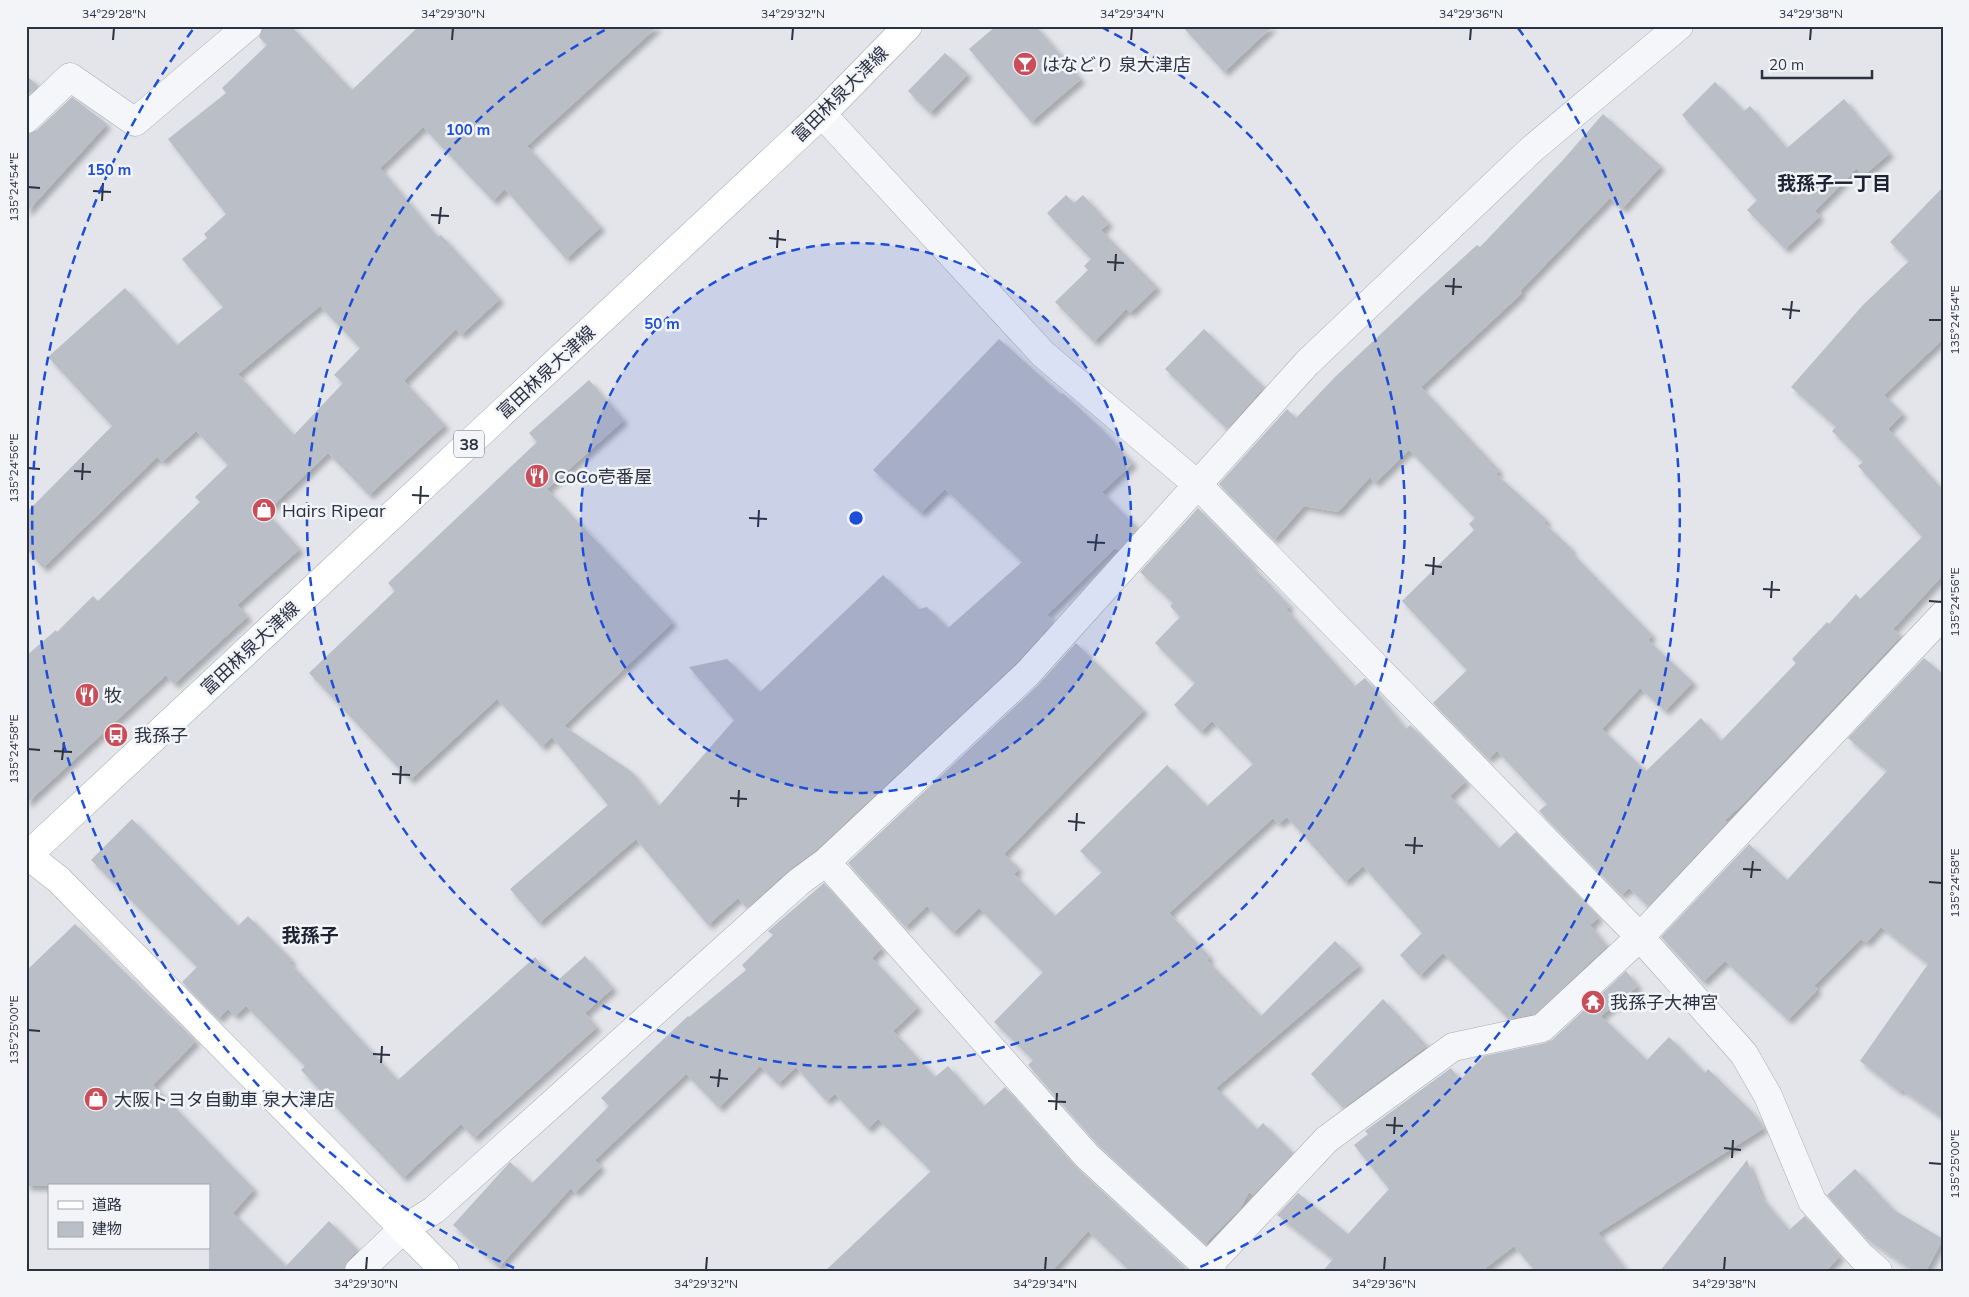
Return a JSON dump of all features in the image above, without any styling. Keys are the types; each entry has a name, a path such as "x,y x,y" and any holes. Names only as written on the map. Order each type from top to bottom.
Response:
{"main road":[{"name":"富田林泉大津線","path":"27,855 822,114 908,26"},
{"path":"27,855 60,880 402,1230 445,1271"}],"street":[{"path":"26,119 70,77 135,122 248,26"},
{"path":"359,1271 402,1230 434,1210 800,880 826,862 1028,673 1307,363 1532,149 1679,26"},
{"path":"822,114 1043,354 1198,486 1640,937 1744,1054 1768,1096 1812,1201 1861,1256 1878,1271"},
{"path":"826,862 1087,1156 1207,1269 1328,1139 1453,1047 1542,1028 1640,937 1943,615"}],"building":[{"path":"263,26 291,26 352,90 419,26 658,26 527,146 601,227 566,259 505,189 493,201 423,127 380,168 438,237 441,235 500,299 461,335 456,329 404,381 445,425 369,495 328,453 266,512 300,549 237,605 248,616 174,684 166,675 26,804 26,656 56,630 57,632 93,596 98,601 200,502 195,497 228,465 196,431 162,462 157,457 43,568 26,548 26,513 112,426 48,357 125,288 177,345 223,307 182,259 207,238 204,234 226,214 168,139 226,93 222,88 267,45 259,37","holes":["320,306 360,348 334,375 343,383 294,435 238,374"]},
{"name":"はなどり 泉大津店","path":"996,26 1036,26 1081,79 1031,122 969,49"},
{"path":"1182,26 1273,26 1224,72"},
{"path":"945,53 968,74 930,113 908,91"},
{"path":"26,75 38,86 26,97"},
{"path":"1715,82 1744,111 1750,106 1787,148 1844,99 1890,153 1863,176 1857,168 1815,211 1820,216 1785,249 1747,210 1757,200 1682,115"},
{"path":"72,97 107,124 26,213 26,134 37,130"},
{"path":"1603,114 1661,166 1622,209 1610,198 1520,291 1522,293 1421,387 1499,470 1496,474 1547,520 1544,523 1572,549 1570,551 1652,635 1648,640 1693,682 1665,711 1640,688 1602,729 1646,771 1701,718 1721,741 1796,663 1792,659 1827,622 1829,624 1856,594 1860,599 1922,537 1858,466 1863,462 1832,431 1836,427 1791,387 1863,305 1909,261 1890,242 1943,187 1943,339 1884,395 1903,414 1888,429 1943,490 1943,575 1893,629 1901,636 1744,803 1725,820 1727,822 1648,906 1629,888 1621,895 1539,811 1547,804 1497,751 1488,759 1433,703 1467,670 1402,601 1474,530 1469,524 1475,518 1409,450 1375,483 1370,477 1338,512 1304,506 1274,540 1219,484 1287,409 1296,418 1335,377 1420,297 1477,245 1480,247 1563,160"},
{"path":"1066,195 1074,203 1083,195 1109,223 1101,230 1157,287 1130,313 1126,309 1094,342 1055,302 1088,270 1084,266 1091,259 1047,213"},
{"path":"1204,329 1264,387 1227,429 1165,369"},
{"path":"999,339 1061,394 1063,393 1103,430 1133,463 1102,492 1138,528 1118,550 1115,548 1047,615 1054,621 1017,662 816,850 790,869 747,908 738,898 708,925 636,839 539,923 510,889 608,805 552,737 542,747 497,699 410,780 309,673 395,591 388,583 537,442 529,433 589,380 624,420 547,489 673,622 564,726 632,772 659,806 734,720 689,667 727,659 760,692 883,575 919,609 927,607 948,628 1022,562 945,489 921,513 873,470"},
{"path":"1198,508 1252,563 1251,565 1290,606 1286,609 1355,686 1365,678 1406,729 1410,725 1466,781 1450,796 1499,848 1516,832 1599,917 1590,925 1607,946 1535,1014 1509,1019 1443,953 1420,976 1400,955 1422,933 1363,866 1345,882 1287,817 1278,824 1273,818 1169,913 1210,957 1207,960 1261,1016 1335,941 1360,965 1216,1088 1257,1129 1263,1123 1293,1153 1253,1195 1249,1192 1240,1209 1205,1244 1098,1145 1028,1065 1033,1060 994,1022 1043,972 979,908 953,933 927,906 905,927 848,863 1039,684 1076,643 1144,710 1004,854 1019,868 1014,874 1055,916 1102,872 1080,851 1167,765 1207,806 1253,764 1212,721 1201,732 1174,705 1195,683 1155,643 1180,617 1170,606 1173,603 1140,572"},
{"path":"1924,658 1943,674 1943,1118 1901,1089 1900,1092 1860,1061 1928,964 1881,927 1866,943 1861,939 1814,986 1818,989 1788,1020 1725,961 1703,982 1661,937 1749,844 1787,880 1887,771 1848,738"},
{"path":"132,819 238,926 248,916 292,960 289,962 398,1080 535,957 557,981 585,956 613,988 585,1013 597,1027 474,1138 461,1124 403,1178 301,1070 305,1066 246,1006 235,1016 228,1009 218,1019 182,982 197,967 91,860"},
{"path":"824,883 882,948 872,958 918,1007 893,1031 935,1077 948,1066 984,1106 1005,1087 1076,1167 1183,1266 1178,1271 1130,1271 1088,1231 1052,1271 825,1271 931,1171 878,1119 868,1129 835,1094 826,1101 796,1067 778,1084 760,1066 719,1108 686,1074 595,1160 601,1167 575,1193 571,1188 499,1267 453,1225 510,1162 532,1183 609,1106 601,1098 688,1016 746,970 742,965 773,935 768,931"},
{"name":"大阪トヨタ自動車 泉大津店","path":"75,924 196,1041 153,1085 254,1189 233,1213 286,1266 329,1221 358,1250 348,1260 344,1271 209,1271 210,1184 48,1184 48,1186 26,1186 26,971"},
{"path":"1626,971 1638,986 1601,1016 1647,1060 1669,1037 1705,1073 1708,1069 1753,1113 1764,1128 1598,1233 1627,1271 1535,1271 1514,1246 1482,1271 1323,1271 1333,1259 1277,1215 1298,1193 1348,1234 1389,1189 1354,1145 1368,1134 1365,1131 1451,1068 1460,1080 1484,1056 1552,1040"},
{"path":"1383,999 1427,1046 1343,1108 1311,1074"},
{"path":"1747,1160 1762,1198 1789,1230 1805,1216 1840,1256 1826,1271 1660,1271"},
{"path":"1855,1169 1894,1210 1943,1239 1926,1271 1914,1271 1867,1239 1827,1195"}],"place":[{"name":"はなどり 泉大津店","path":"1025,64"},
{"name":"CoCo壱番屋","path":"537,476"},
{"name":"Hairs Ripear","path":"264,510"},
{"name":"牧","path":"87,695"},
{"name":"我孫子","path":"116,735"},
{"name":"我孫子大神宮","path":"1593,1002"},
{"name":"大阪トヨタ自動車 泉大津店","path":"96,1099"}],"district":[{"name":"我孫子一丁目","path":"1834,183"},
{"name":"我孫子","path":"310,935"}]}
